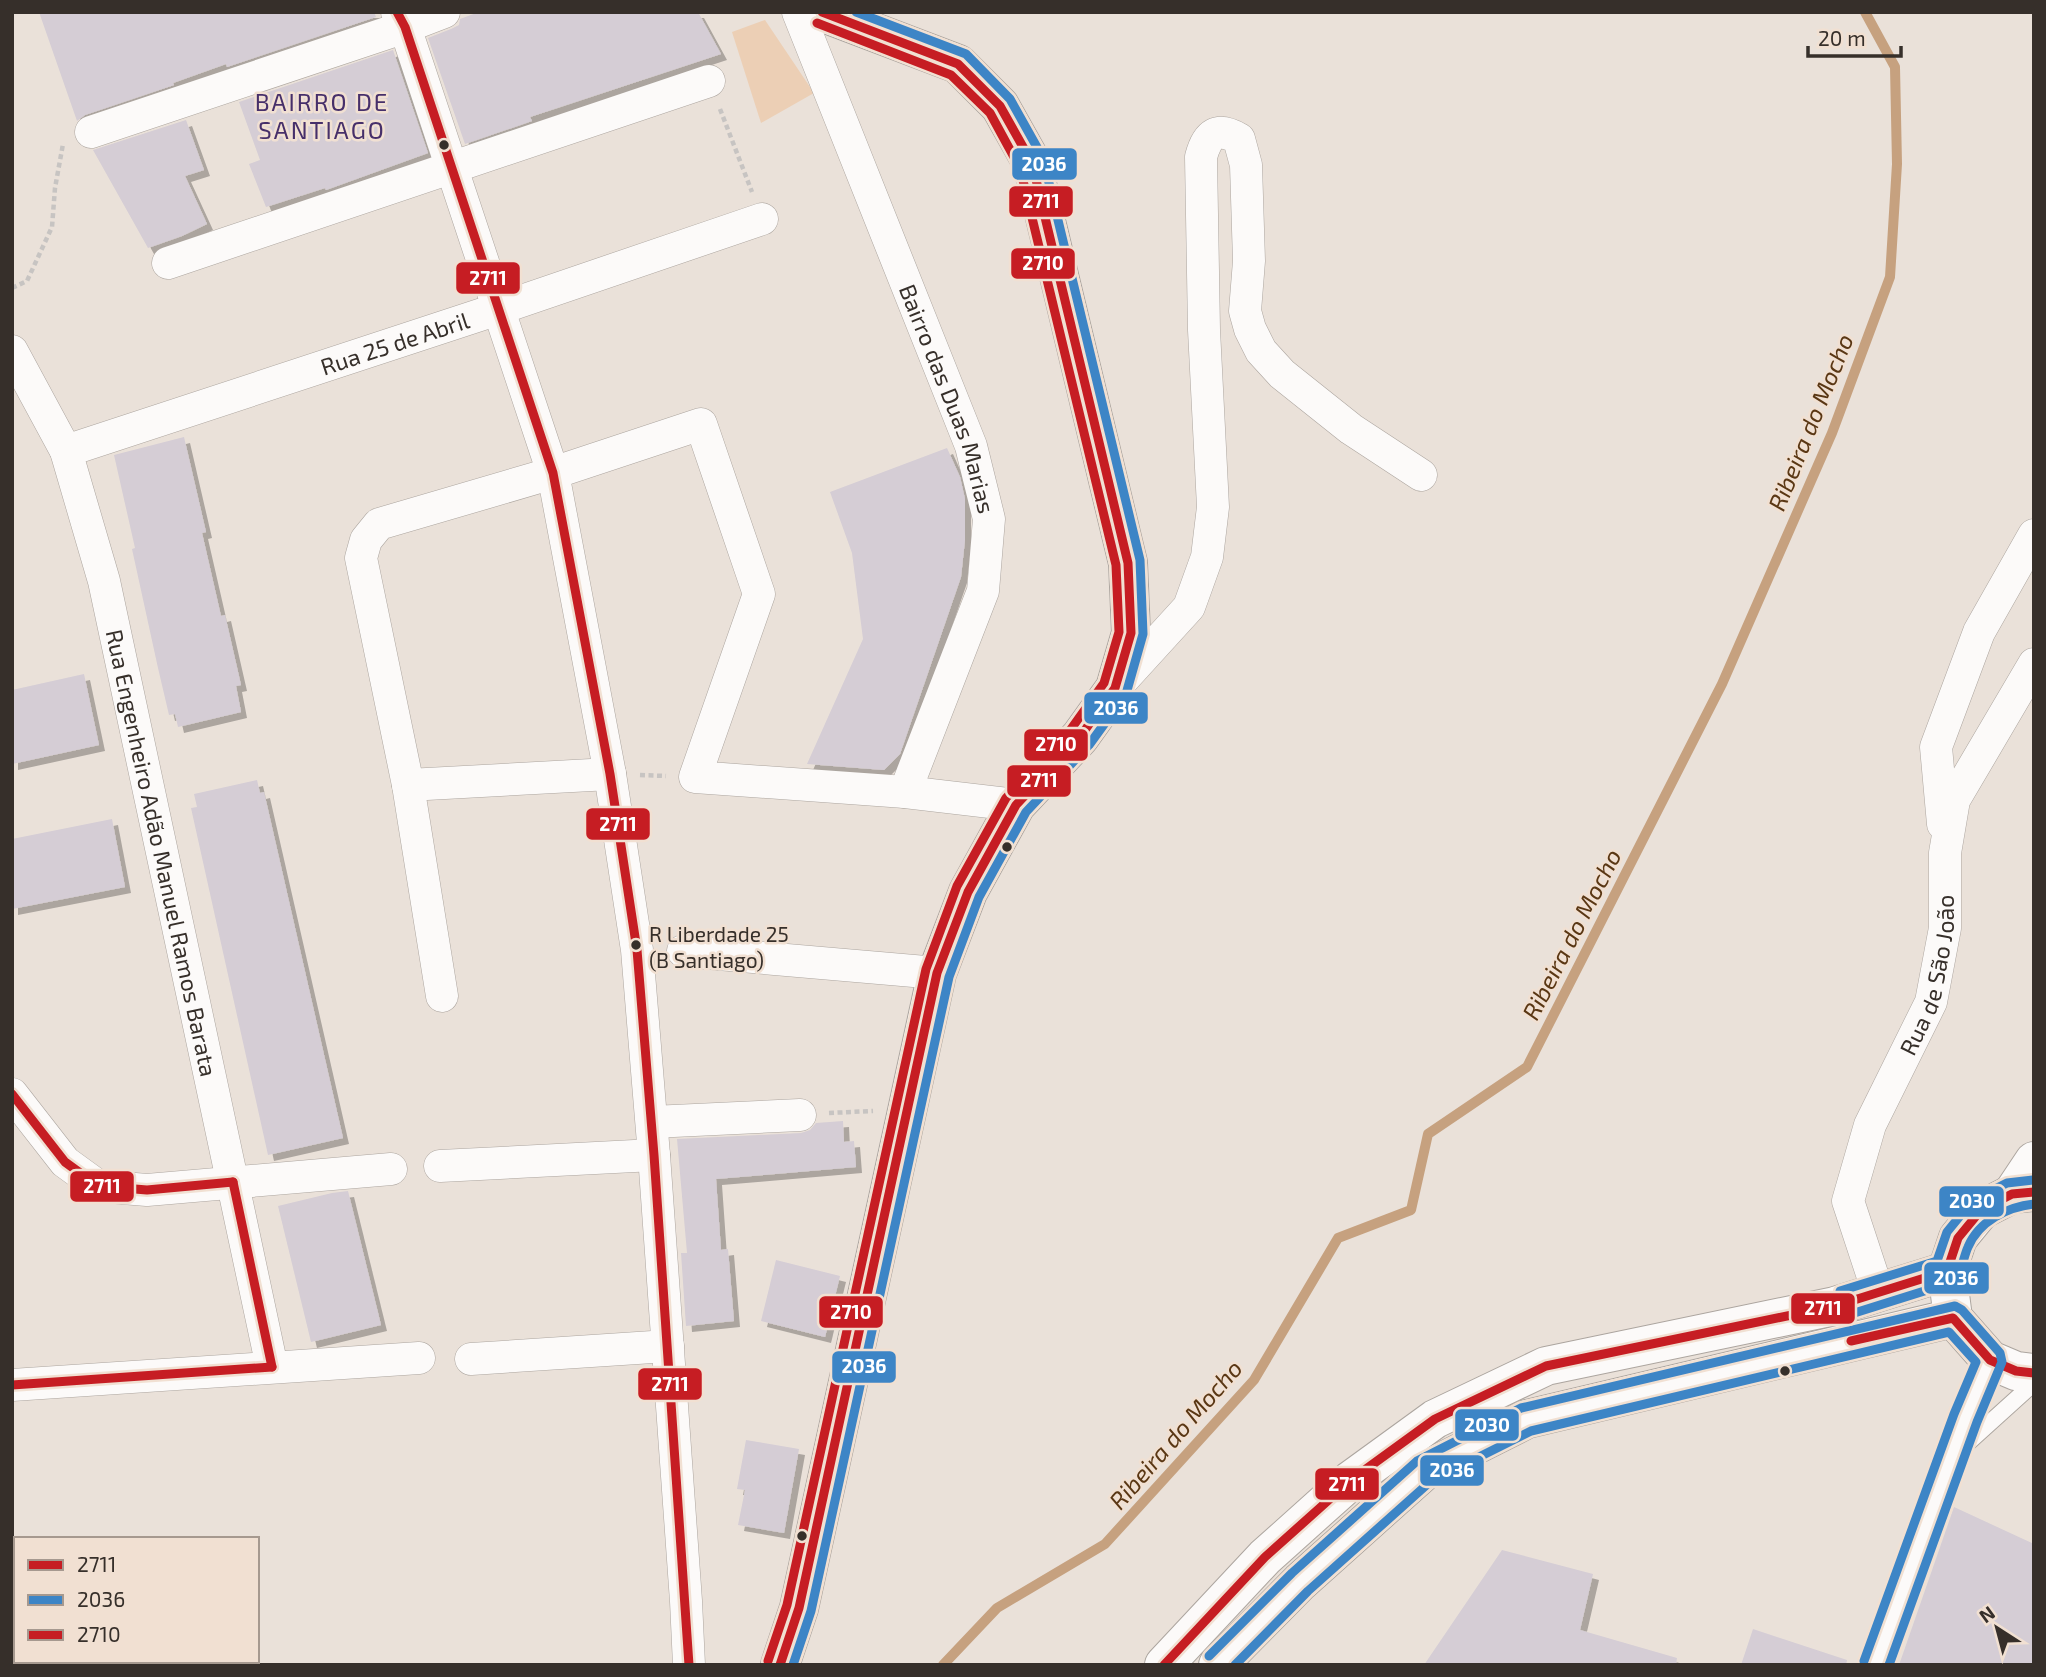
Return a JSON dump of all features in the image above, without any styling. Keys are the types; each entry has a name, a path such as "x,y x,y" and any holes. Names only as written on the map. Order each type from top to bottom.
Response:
{"street":[{"path":"78,132 401,20 444,12"},
{"name":"Bairro das Duas Marias","path":"798,12 971,446 989,519 983,591 905,792"},
{"path":"821,12 958,64 1000,106 1032,163 1128,563 1131,633 1115,688"},
{"path":"401,20 552,472 610,774 637,950 687,1601 689,1665"},
{"path":"168,263 709,80"},
{"path":"780,1665 800,1608 937,973 968,892 1016,805 1080,737 1115,688 1189,607 1207,557 1213,507 1204,330 1200,157 1205,142 1215,133 1227,132 1239,139 1246,165 1249,261 1245,311 1261,351 1282,374 1351,429 1420,475"},
{"name":"Rua 25 de Abril","path":"66,451 762,219"},
{"name":"Rua Engenheiro Adão Manuel Ramos Barata","path":"12,351 66,451 104,581 272,1367"},
{"path":"442,996 408,785 361,558 366,540 379,524 701,424 759,594 695,777 905,792 1016,805"},
{"path":"1945,853 1936,747 1979,632 2034,535"},
{"name":"Rua de São João","path":"1878,1292 1848,1201 1870,1125 1931,1002 1945,928 1945,853 1954,800 2034,664"},
{"path":"408,785 610,774"},
{"path":"683,951 937,973"},
{"path":"12,1094 65,1162 98,1186 147,1190 391,1169"},
{"path":"652,1122 800,1115"},
{"path":"440,1166 654,1155"},
{"path":"2034,1161 2023,1193 1981,1210 1958,1238 1947,1271 1953,1318 1990,1360 2015,1371 2034,1373"},
{"path":"1164,1665 1265,1557 1351,1480 1435,1419 1546,1366 1835,1306 1947,1271"},
{"path":"1218,1665 1300,1582 1424,1471 1527,1419 1953,1318"},
{"path":"471,1359 668,1346"},
{"path":"12,1385 419,1358"}],"lane":[{"path":"1876,1665 1990,1360"},
{"path":"1951,1459 2034,1383"}],"path":[{"path":"709,80 762,219"},
{"path":"12,288 27,281 52,227 55,188 78,132"},
{"path":"610,774 695,777"},
{"path":"800,1115 907,1109"}],"shaded area":[{"path":"765,20 814,93 761,123 732,32"}],"building":[{"path":"39,12 374,12 376,17 227,67 226,64 85,115 77,121"},
{"path":"479,12 698,12 721,54 530,117 532,121 465,144 428,38 459,25 460,19"},
{"path":"393,50 428,153 326,190 325,188 266,207 249,164 260,160 239,102"},
{"path":"186,120 204,170 185,176 207,224 148,248 93,150"},
{"path":"184,437 206,532 202,533 221,616 225,615 241,685 236,686 241,712 178,727 175,714 169,715 114,455"},
{"path":"947,448 960,477 965,499 961,577 900,754 884,770 807,764 863,639 852,553 830,492"},
{"path":"84,674 99,745 12,764 12,690"},
{"path":"257,780 260,793 264,792 343,1138 268,1155 191,808 197,807 194,794"},
{"path":"112,819 125,887 12,909 12,839"},
{"path":"843,1121 844,1142 854,1141 856,1167 716,1179 721,1250 728,1249 734,1321 686,1326 681,1253 687,1253 677,1139 801,1133 810,1130 816,1123"},
{"path":"348,1191 381,1325 311,1342 278,1206"},
{"path":"776,1260 840,1276 825,1337 761,1321"},
{"path":"746,1440 799,1449 784,1533 738,1525 745,1490 737,1489"},
{"path":"1954,1507 2034,1544 2034,1665 1899,1665"},
{"path":"1502,1550 1593,1574 1580,1630 1677,1658 1676,1665 1424,1665"},
{"path":"1753,1629 1847,1660 1846,1665 1741,1665"}],"waterway":[{"name":"Ribeira do Mocho","path":"943,1665 997,1608 1105,1544 1254,1380 1338,1238 1411,1210 1428,1134 1527,1067 1722,684 1832,433 1890,277 1897,164 1895,67 1865,12"}],"transit line":[{"name":"2711","path":"397,12 405,27 553,473 610,774 637,950 689,1665"},
{"name":"2711","path":"780,1665 799,1608 937,973 968,892 1016,805 1080,737 1115,688 1131,633 1128,563 1032,163 1000,106 958,64 822,12"},
{"name":"2036","path":"793,1665 811,1611 949,977 979,897 1026,812 1089,745 1126,694 1143,634 1140,560 1043,158 1010,99 966,54 856,12"},
{"name":"2710","path":"768,1661 787,1605 926,969 957,886 1006,798 1071,729 1104,683 1119,632 1116,565 1020,168 990,113 951,75 817,23"},
{"name":"2711","path":"12,1094 65,1162 98,1186 147,1190 233,1182"},
{"name":"2030","path":"1840,1291 1937,1261 1947,1232 1973,1200 2007,1183 2033,1180"},
{"name":"2711","path":"233,1182 272,1367"},
{"name":"2711","path":"1164,1665 1265,1557 1351,1480 1435,1419 1546,1366 1835,1306 1947,1271 1958,1238 1981,1210 2012,1194 2034,1192"},
{"name":"2036","path":"1848,1315 1953,1282 1968,1247 1979,1230 2004,1212 2034,1204"},
{"name":"2030","path":"1209,1656 1292,1573 1417,1461 1521,1408 1955,1306 1962,1310 2000,1353 2002,1362 1977,1422 1889,1665"},
{"name":"2711","path":"1851,1341 1953,1318 1990,1360 2016,1371 2034,1373"},
{"name":"2036","path":"1235,1665 1308,1591 1431,1481 1531,1431 1949,1332 1976,1362 1954,1414 1864,1661"},
{"name":"2711","path":"12,1385 272,1367"}],"place":[{"name":"R Liberdade 25 (B Santiago)","path":"636,945"}],"district":[{"name":"BAIRRO DE SANTIAGO","path":"322,115"}]}
